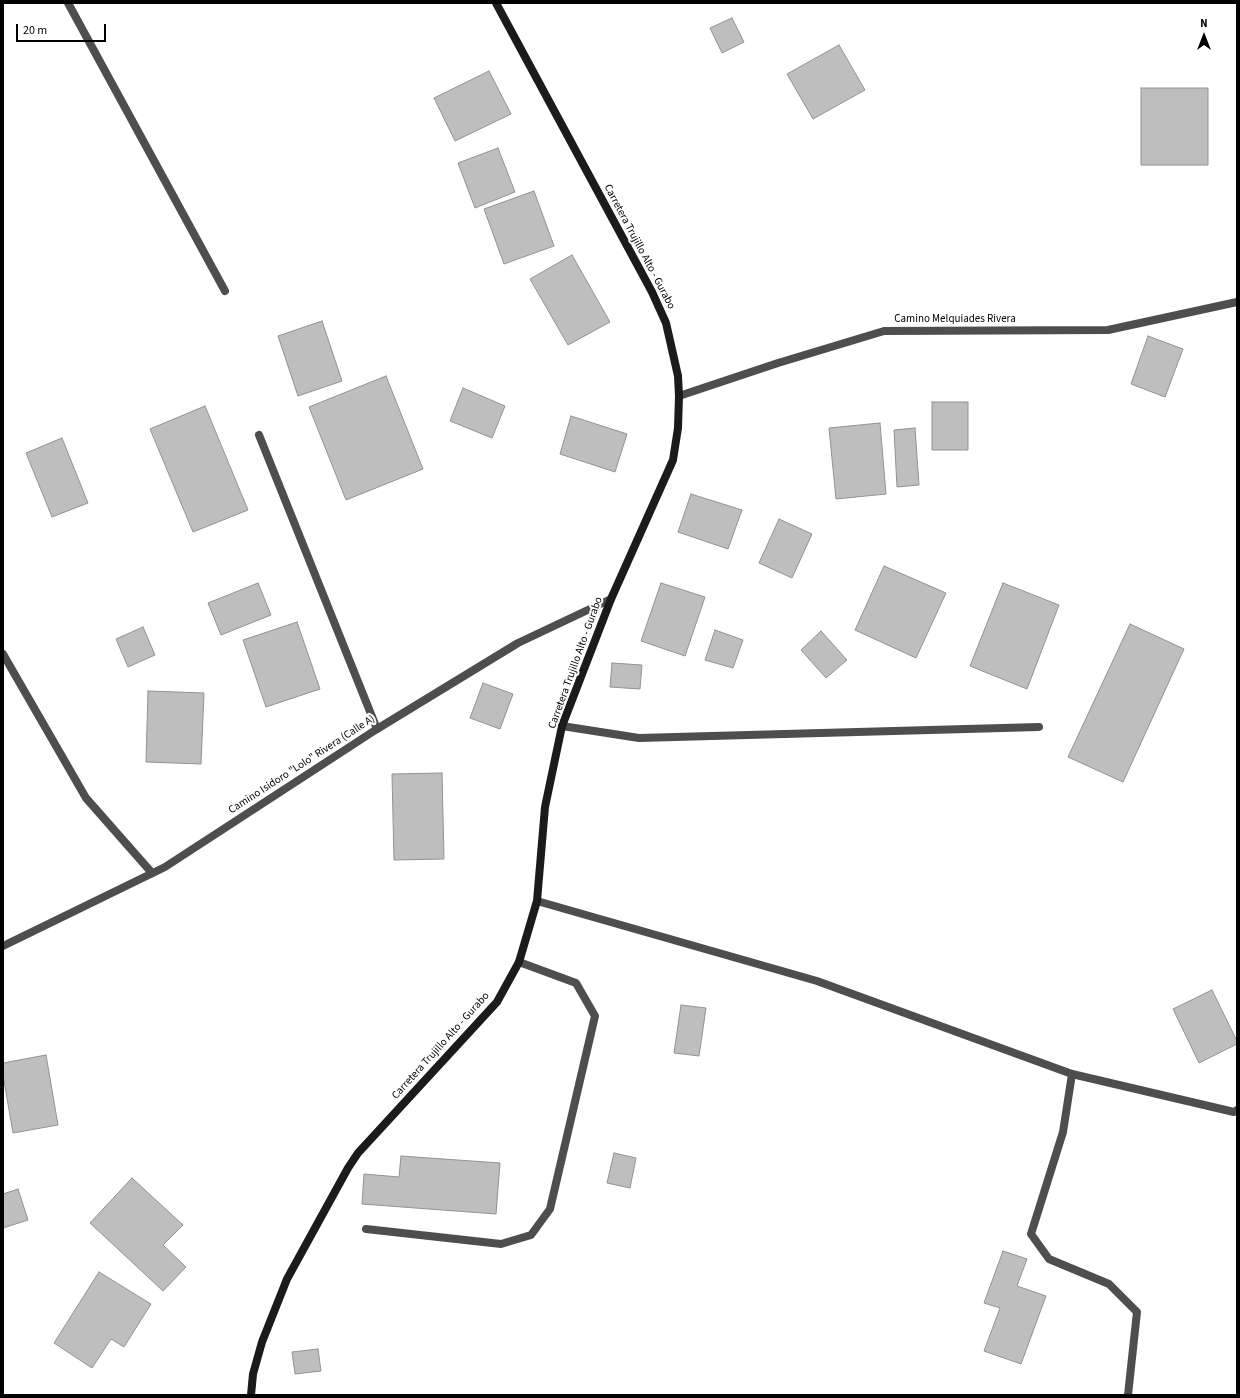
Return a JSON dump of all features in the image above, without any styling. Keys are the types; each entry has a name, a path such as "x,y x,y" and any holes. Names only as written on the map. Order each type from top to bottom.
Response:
{"main road":[{"name":"Carretera Trujillo Alto - Gurabo","path":"251,1395 253,1374 262,1342 287,1279 348,1168 358,1153 498,1002 519,962 537,901 545,807 562,726 611,599 673,460 678,428 678,376 666,323 652,292 497,5"}],"street":[{"path":"68,3 225,291"},
{"name":"Camino Melquiades Rivera","path":"679,396 778,363 884,331 1108,330 1237,302"},
{"path":"259,435 377,729"},
{"name":"Camino Isidoro \"Lolo\" Rivera (Calle A)","path":"3,946 165,867 377,729 521,641 611,599"},
{"path":"3,654 86,798 152,873"},
{"path":"562,726 639,738 1039,727"},
{"path":"537,901 817,981 1072,1074 1234,1112 1237,1110"},
{"path":"366,1228 501,1244 531,1235 550,1209 595,1016 576,983 519,962"},
{"path":"1072,1074 1063,1132 1031,1234 1048,1259 1109,1284 1137,1312 1128,1395"}],"building":[{"path":"732,18 744,42 722,53 710,28"},
{"path":"839,45 865,90 813,119 787,74"},
{"path":"489,71 511,114 455,141 434,98"},
{"path":"1141,88 1208,88 1208,165 1141,165"},
{"path":"498,148 515,192 475,208 458,163"},
{"path":"534,191 554,246 504,264 484,209"},
{"path":"572,255 610,322 568,345 530,279"},
{"path":"322,321 342,381 298,396 278,336"},
{"path":"1148,336 1183,349 1165,397 1131,384"},
{"path":"386,376 423,469 346,500 309,407"},
{"path":"463,388 505,406 492,438 450,421"},
{"path":"932,402 968,402 968,450 932,450"},
{"path":"205,406 248,510 193,532 150,429"},
{"path":"571,416 627,434 615,472 560,454"},
{"path":"880,423 886,494 836,499 829,428"},
{"path":"915,428 919,485 897,487 894,430"},
{"path":"62,438 88,503 52,517 26,453"},
{"path":"691,494 742,510 728,549 678,532"},
{"path":"779,519 812,534 792,578 759,563"},
{"path":"884,566 946,593 916,658 855,630"},
{"path":"258,583 271,615 221,635 208,603"},
{"path":"661,583 705,597 685,656 641,641"},
{"path":"1003,583 1059,605 1027,689 970,666"},
{"path":"297,622 320,689 266,707 243,640"},
{"path":"1130,624 1184,649 1123,782 1068,757"},
{"path":"143,627 155,655 128,667 116,639"},
{"path":"715,630 743,640 733,668 705,660"},
{"path":"821,631 847,660 826,678 801,650"},
{"path":"612,663 642,665 640,689 610,687"},
{"path":"483,683 513,694 500,729 470,718"},
{"path":"148,691 204,693 201,764 146,762"},
{"path":"442,773 444,859 394,860 392,774"},
{"path":"1212,990 1237,1041 1237,1044 1199,1063 1173,1009"},
{"path":"681,1005 706,1008 699,1056 674,1053"},
{"path":"46,1055 58,1125 13,1133 3,1075 3,1063"},
{"path":"614,1153 636,1158 630,1188 607,1183"},
{"path":"401,1156 500,1163 496,1214 362,1204 364,1174 399,1177"},
{"path":"132,1178 183,1225 163,1245 186,1267 163,1291 90,1223"},
{"path":"18,1189 28,1220 3,1228 3,1194"},
{"path":"1003,1251 1027,1259 1017,1286 1046,1296 1021,1364 984,1351 1000,1308 984,1303"},
{"path":"99,1272 151,1304 124,1347 111,1339 92,1368 54,1343"},
{"path":"318,1349 321,1371 295,1374 292,1352"}]}
